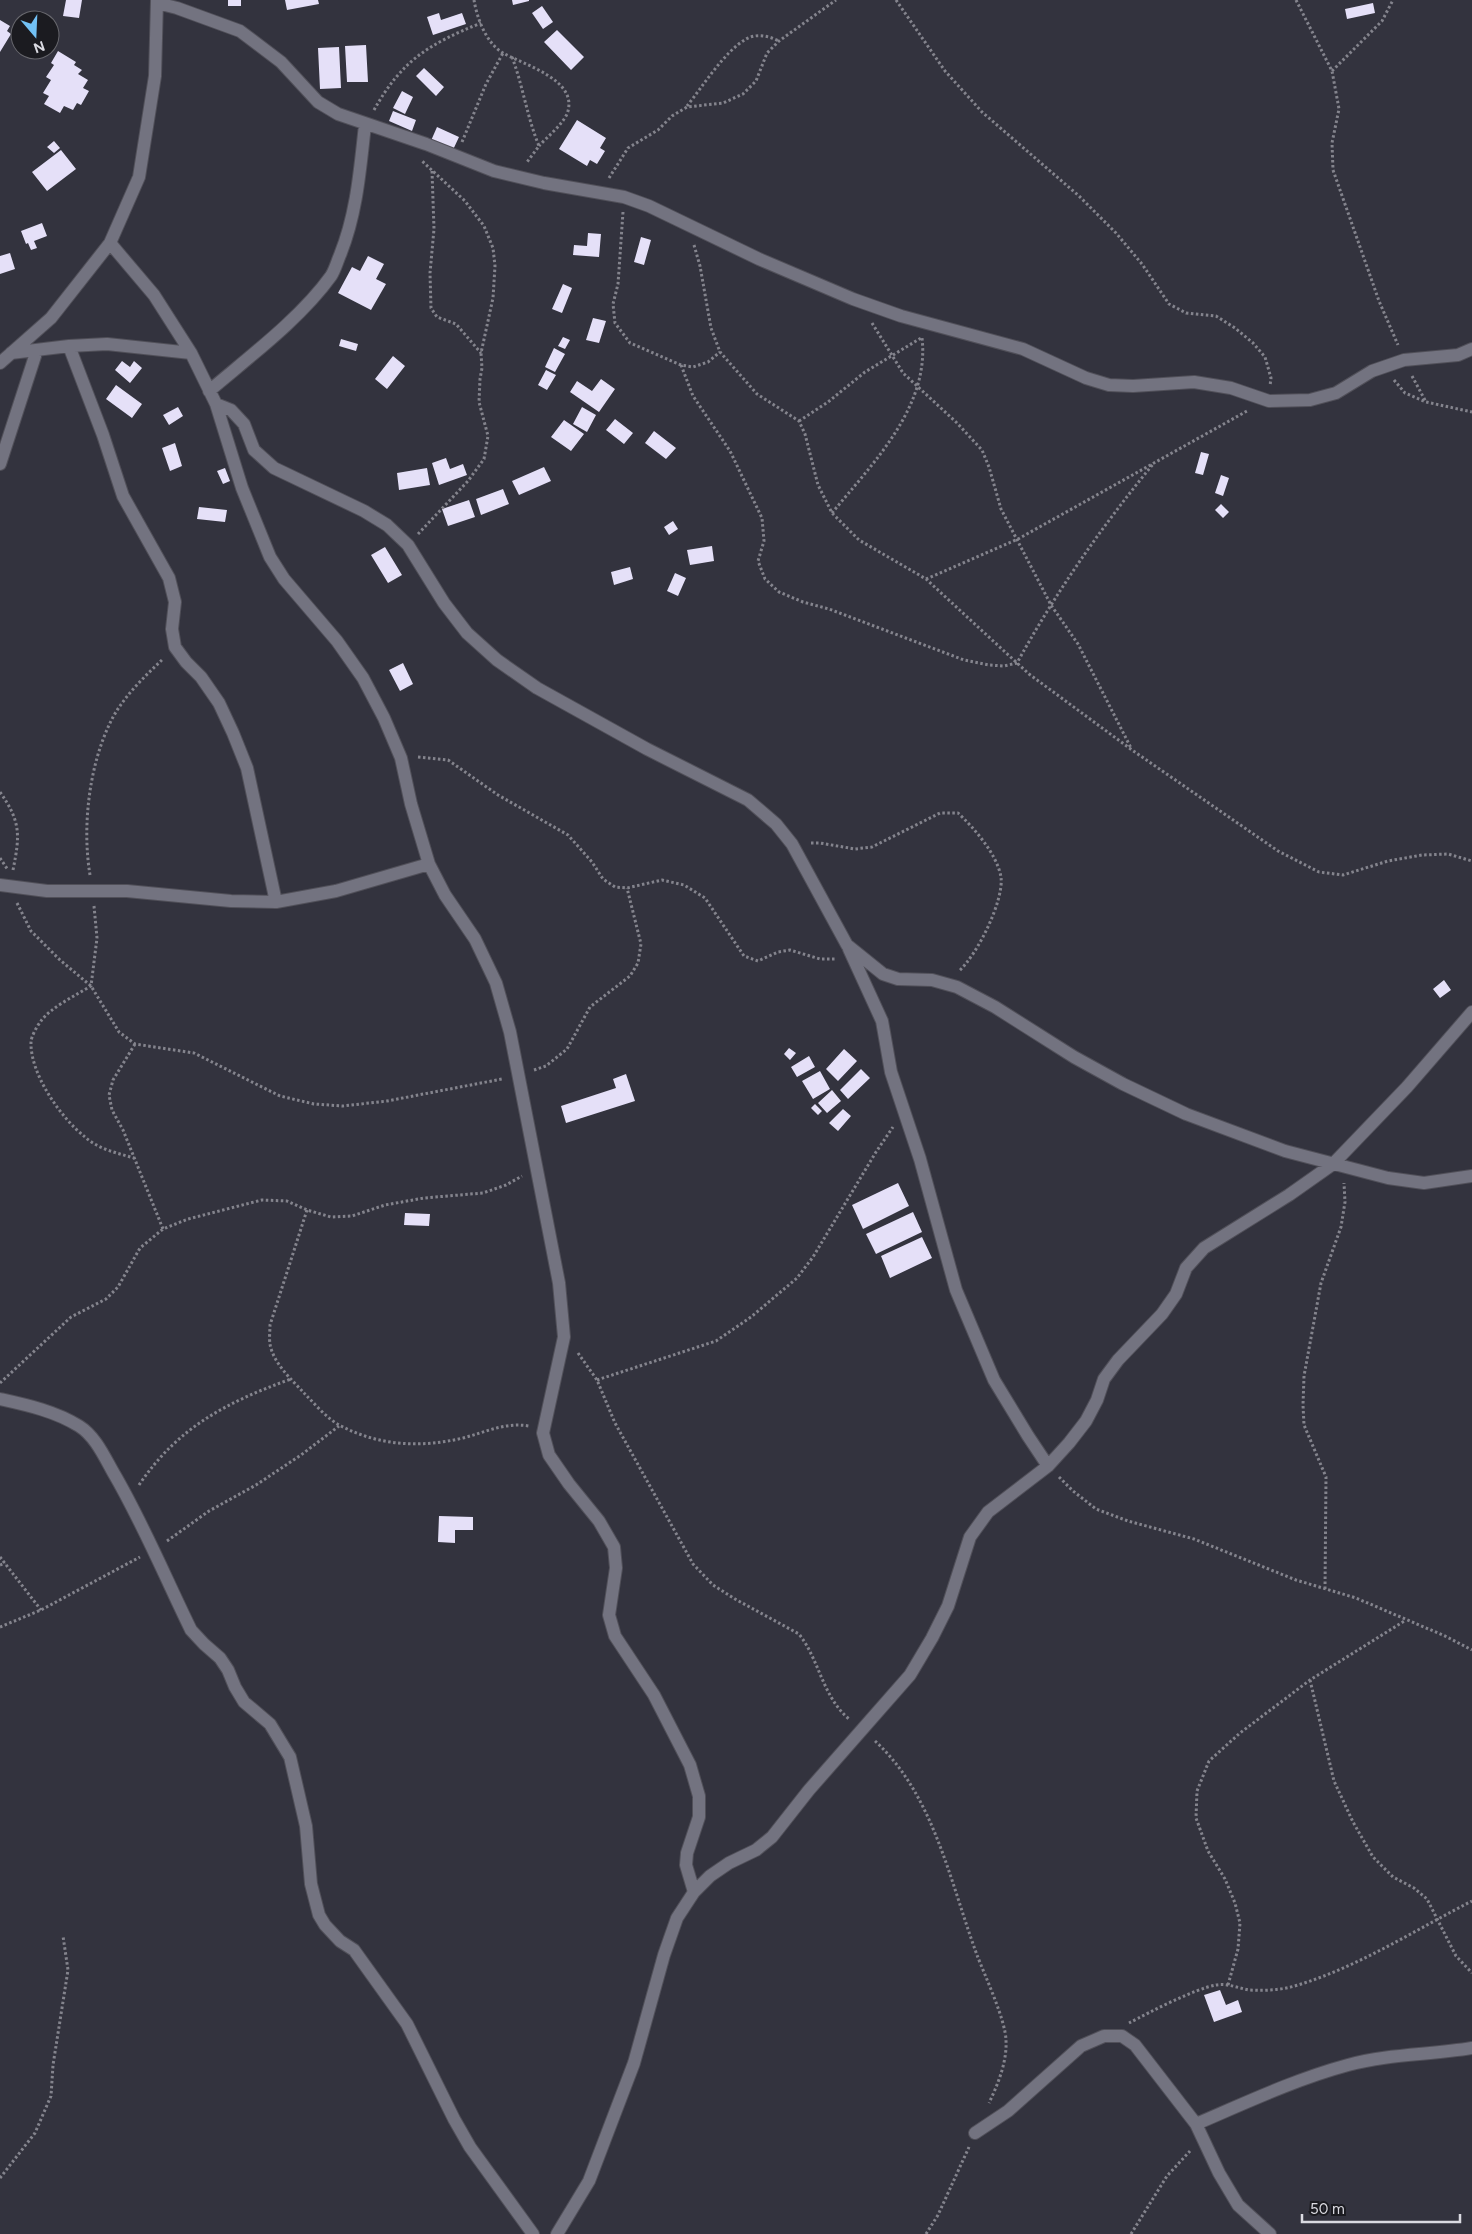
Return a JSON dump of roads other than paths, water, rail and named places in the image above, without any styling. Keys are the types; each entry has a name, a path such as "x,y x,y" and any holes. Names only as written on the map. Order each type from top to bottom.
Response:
{"street":[{"path":"0,363 51,318 110,243 140,177 155,76 157,2 240,31 281,62 318,102 338,114 365,125 454,155 494,171 600,194 624,197 649,206 688,226 853,299 901,316 1024,349 1086,378 1109,385 1133,386 1194,382 1231,388 1268,401 1310,400 1336,393 1372,371 1404,360 1458,355 1472,349"},
{"path":"209,391 303,308 332,275 347,238 354,209 360,180 365,125"},
{"path":"110,243 154,296 191,353 216,404 242,488 270,557 284,579 337,641 363,678 384,718 401,758 411,804 429,864 445,895 475,939 496,983 510,1032 559,1283 564,1337 543,1433 550,1455 569,1484 599,1522 614,1547 616,1568 609,1615 615,1636 654,1695 690,1765 699,1796 699,1817 687,1853 686,1866 694,1892"},
{"path":"11,353 69,346 108,344 191,353"},
{"path":"69,346 103,435 123,496 170,578 175,602 172,629 175,647 186,662 201,677 219,703 233,733 246,768 257,811 276,902"},
{"path":"0,464 37,350"},
{"path":"216,404 231,410 244,424 254,450 274,468 364,512 387,526 408,545 444,603 467,633 498,660 538,688 647,749 748,800 776,824 792,844 853,958 882,1021 891,1072 920,1159 956,1290 978,1346 994,1380 1012,1411 1048,1466"},
{"path":"5,886 47,890 127,891 231,901 276,902 336,891 429,864"},
{"path":"846,945 883,974 898,979 946,983 995,1007 1074,1057 1186,1114 1285,1151 1388,1178 1424,1183 1472,1176"},
{"path":"557,2234 589,2181 634,2063 676,1918 694,1892 710,1876 729,1863 756,1850 772,1837 809,1790 910,1675 948,1606 970,1536 988,1512 1048,1466 1086,1421 1097,1400 1104,1379 1118,1360 1162,1314 1176,1294 1186,1268 1204,1248 1338,1165 1472,1012"},
{"path":"0,1399 48,1411 81,1427 93,1440 130,1500 191,1630 220,1658 244,1702 270,1724 290,1757 306,1826 311,1884 319,1915 325,1925 340,1940 354,1950 407,2024 470,2147 532,2234"},
{"path":"975,2133 1008,2111 1081,2046 1104,2036 1122,2036 1134,2045 1196,2124 1219,2173 1238,2206 1270,2234"},
{"path":"1196,2124 1274,2091 1348,2065 1396,2056 1446,2053 1472,2048"}]}
